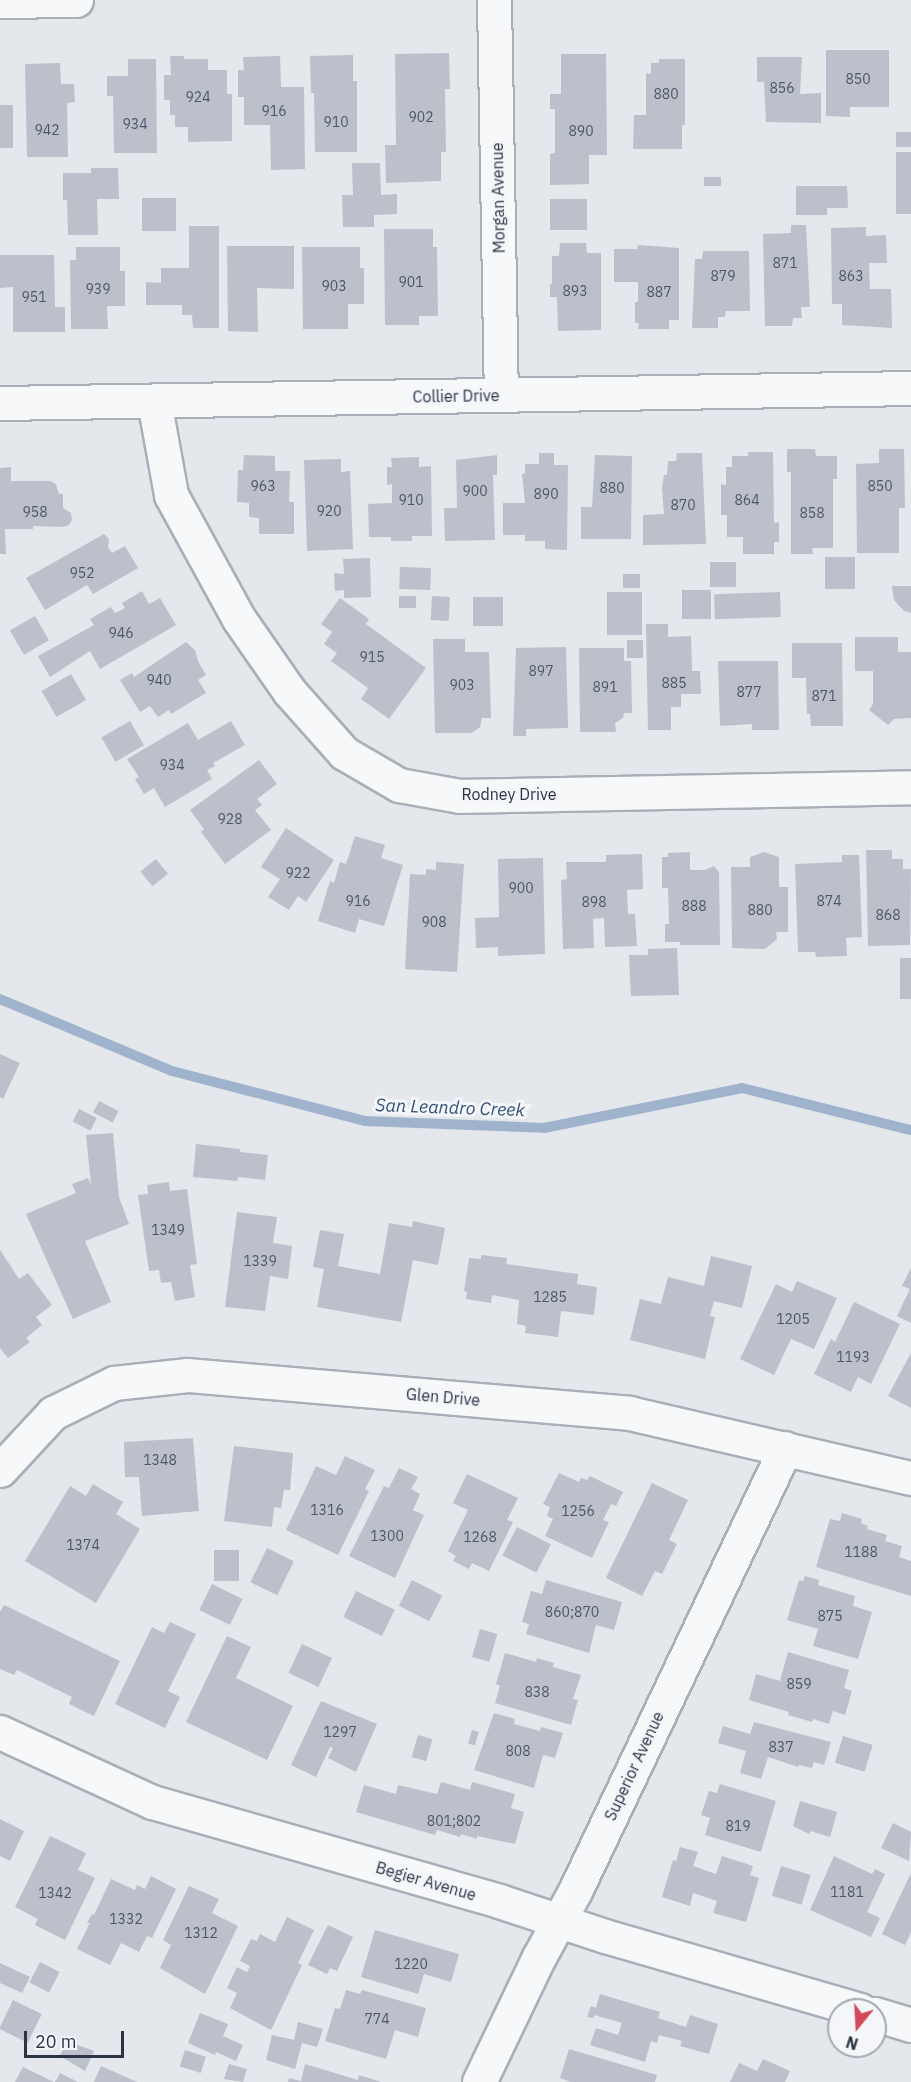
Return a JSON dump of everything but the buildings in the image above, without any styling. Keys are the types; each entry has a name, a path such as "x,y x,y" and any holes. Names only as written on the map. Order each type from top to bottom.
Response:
{"street":[{"path":"0,1 76,0"},
{"name":"Morgan Avenue","path":"494,0 501,395"},
{"name":"Collier Drive","path":"0,403 911,388"},
{"name":"Rodney Drive","path":"154,401 171,495 239,619 290,691 344,753 399,784 460,796 911,787"},
{"name":"Glen Drive","path":"0,1470 53,1413 114,1383 188,1375 629,1413 911,1478"},
{"name":"Superior Avenue","path":"479,2082 559,1921 784,1448"},
{"name":"Begier Avenue","path":"0,1732 152,1803 827,2000"},
{"path":"887,2018 911,2025"}],"waterway":[{"name":"San Leandro Creek","path":"0,999 172,1071 365,1121 544,1128 742,1088 911,1130"}]}
